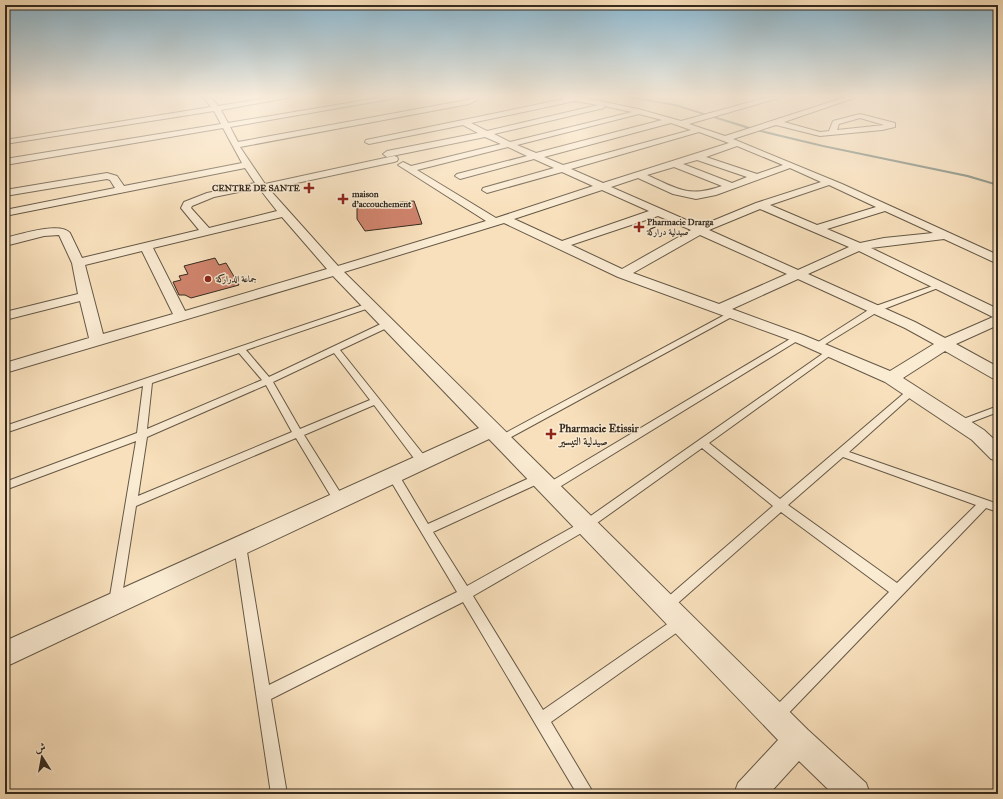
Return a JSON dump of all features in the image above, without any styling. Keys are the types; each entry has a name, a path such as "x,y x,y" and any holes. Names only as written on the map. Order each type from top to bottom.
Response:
{"street":[{"path":"5,142 46,134"},
{"path":"5,162 175,134"},
{"path":"230,134 247,165 262,186 335,271 775,717 855,794"},
{"path":"235,145 293,134"},
{"path":"357,134 409,169 499,221 560,245 623,274 798,338 891,378 978,435 998,454"},
{"path":"362,138 397,134"},
{"path":"206,232 186,208 188,204 211,195 262,186 485,134"},
{"path":"487,134 876,309 910,325 998,374"},
{"path":"409,169 550,134"},
{"path":"607,134 612,136"},
{"path":"460,176 619,134"},
{"path":"487,190 684,134"},
{"path":"711,134 725,139 739,139 791,165 948,235 998,260"},
{"path":"5,368 499,221 676,161 698,157 748,134"},
{"path":"643,146 657,151"},
{"path":"698,157 756,177"},
{"path":"676,161 731,186"},
{"path":"5,213 247,165"},
{"path":"638,175 678,192 691,196 701,196 791,165"},
{"path":"5,193 107,176 114,178 121,190"},
{"path":"623,274 700,230 760,205 830,182"},
{"path":"760,205 859,247 941,285 998,314"},
{"path":"817,229 885,207"},
{"path":"560,245 658,212"},
{"path":"78,263 284,213"},
{"path":"5,242 50,232 62,232 67,237 78,263 97,341"},
{"path":"727,311 798,274 859,247 884,242 948,235"},
{"path":"146,247 181,316"},
{"path":"5,316 85,296"},
{"path":"891,378 945,344 998,320"},
{"path":"5,654 393,475 496,434"},
{"path":"749,794 798,740"}],"lane":[{"path":"816,346 876,309 941,285"},
{"path":"5,430 369,305"},
{"path":"496,434 727,311"},
{"path":"5,486 142,435 268,381 388,324"},
{"path":"426,530 544,483 798,338"},
{"path":"335,349 423,462"},
{"path":"241,350 268,381 298,434 339,500"},
{"path":"263,696 465,594 586,525 831,352"},
{"path":"115,604 142,435 148,382"},
{"path":"666,606 912,391"},
{"path":"131,503 376,401"},
{"path":"960,423 998,409"},
{"path":"702,443 780,506 898,591"},
{"path":"841,453 998,508"},
{"path":"393,475 586,794"},
{"path":"775,717 984,503"},
{"path":"240,546 279,794"},
{"path":"542,720 682,622"}],"building":[{"path":"414,201 422,224 365,231 357,219 357,206"},
{"name":"جماعة الدراركة","path":"215,258 219,265 226,263 239,285 191,298 185,295 179,295 173,282 181,280 179,276 188,274 184,266"}],"waterway":[{"path":"774,134 968,176 998,185"}],"place":[{"name":"CENTRE DE SANTE","path":"309,188"},
{"name":"maison d'accouchement","path":"343,199"},
{"name":"Pharmacie Drarga صيدلية دراركة","path":"639,227"},
{"name":"جماعة الدراركة","path":"208,279"},
{"name":"Pharmacie Etissir صيدلية التيسير","path":"551,434"}]}
